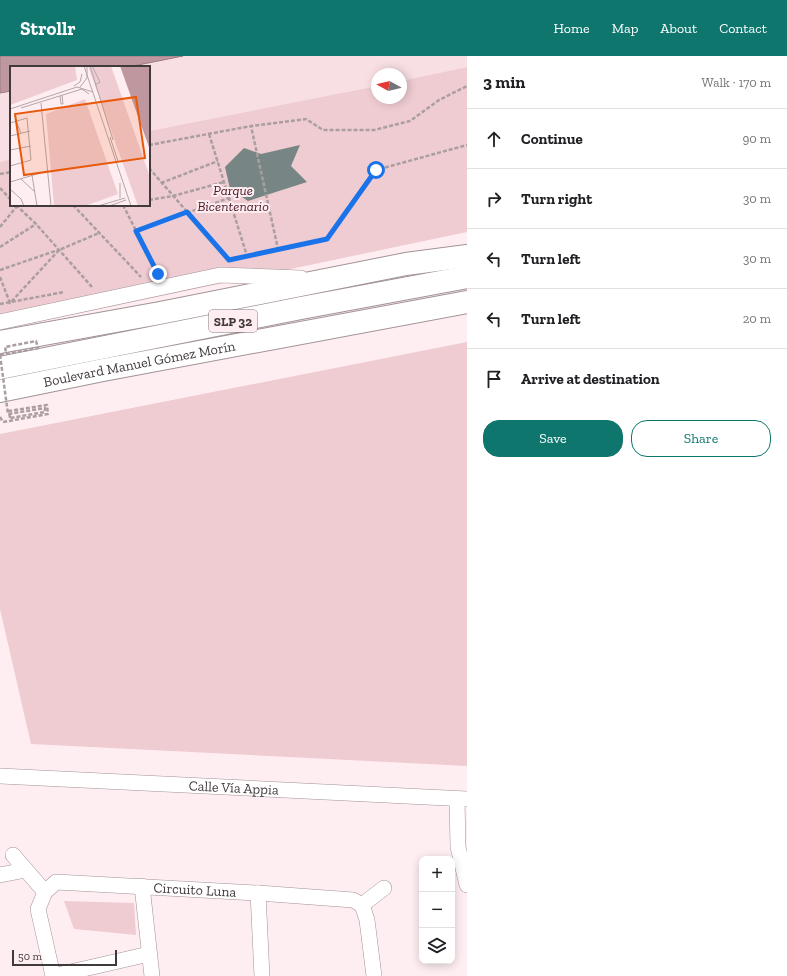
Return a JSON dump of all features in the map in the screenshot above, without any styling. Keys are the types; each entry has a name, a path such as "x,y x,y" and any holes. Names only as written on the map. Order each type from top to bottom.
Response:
{"main road":[{"path":"2,354 160,313 406,264 467,256"},
{"name":"Boulevard Manuel Gómez Morín","path":"2,354 293,309 467,277"},
{"name":"Boulevard Manuel Gómez Morín","path":"0,391 111,368 467,302"}],"street":[{"path":"0,322 220,275 330,279"},
{"name":"Calle Vía Appia","path":"0,776 462,799"},
{"path":"462,799 458,847 467,885"},
{"path":"13,855 45,892 38,909 53,976 149,954"},
{"path":"0,875 26,870"},
{"name":"Circuito Luna","path":"45,892 56,882 258,893 352,900 362,905"},
{"path":"142,886 152,976"},
{"path":"374,976 367,920 362,905 384,888"},
{"path":"258,893 262,976"}],"path":[{"path":"150,145 251,126 306,120 323,130 374,130 410,121 439,100 467,86"},
{"path":"251,126 278,249"},
{"path":"209,134 247,256"},
{"path":"150,172 229,260 327,239 376,170 467,145"},
{"path":"161,183 218,161"},
{"path":"0,174 10,172"},
{"path":"150,200 173,196 224,182"},
{"path":"0,188 10,199"},
{"path":"136,231 229,198"},
{"path":"0,227 16,206 36,224 92,287"},
{"path":"74,206 141,277"},
{"path":"124,206 158,274"},
{"path":"0,247 36,224"},
{"path":"0,270 60,250 99,233"},
{"path":"0,278 10,303 60,250"},
{"path":"0,417 3,422 48,414 47,404 9,411 10,418 45,412 44,408 8,414 0,355 38,348 36,341 5,347 2,354"}],"shaded area":[{"path":"0,56 467,56 467,67 407,80 407,68 371,68 371,87 150,131 150,66 10,66 10,159 0,162"},
{"path":"0,56 183,56 133,66 10,66 10,91 0,93"}],"green space":[{"name":"Parque Bicentenario","path":"467,67 467,232 0,330 0,162 10,159 10,206 150,206 150,131 371,87 371,104 407,104 407,80"},
{"path":"467,342 467,766 31,744 0,609 0,434"},
{"path":"64,901 134,903 136,935 74,929"}],"building":[{"path":"300,145 291,166 307,182 248,201 230,189 225,167 244,148 261,154"}],"route":[{"path":"158,274 136,231 187,212 229,260 327,239 376,170"}]}
